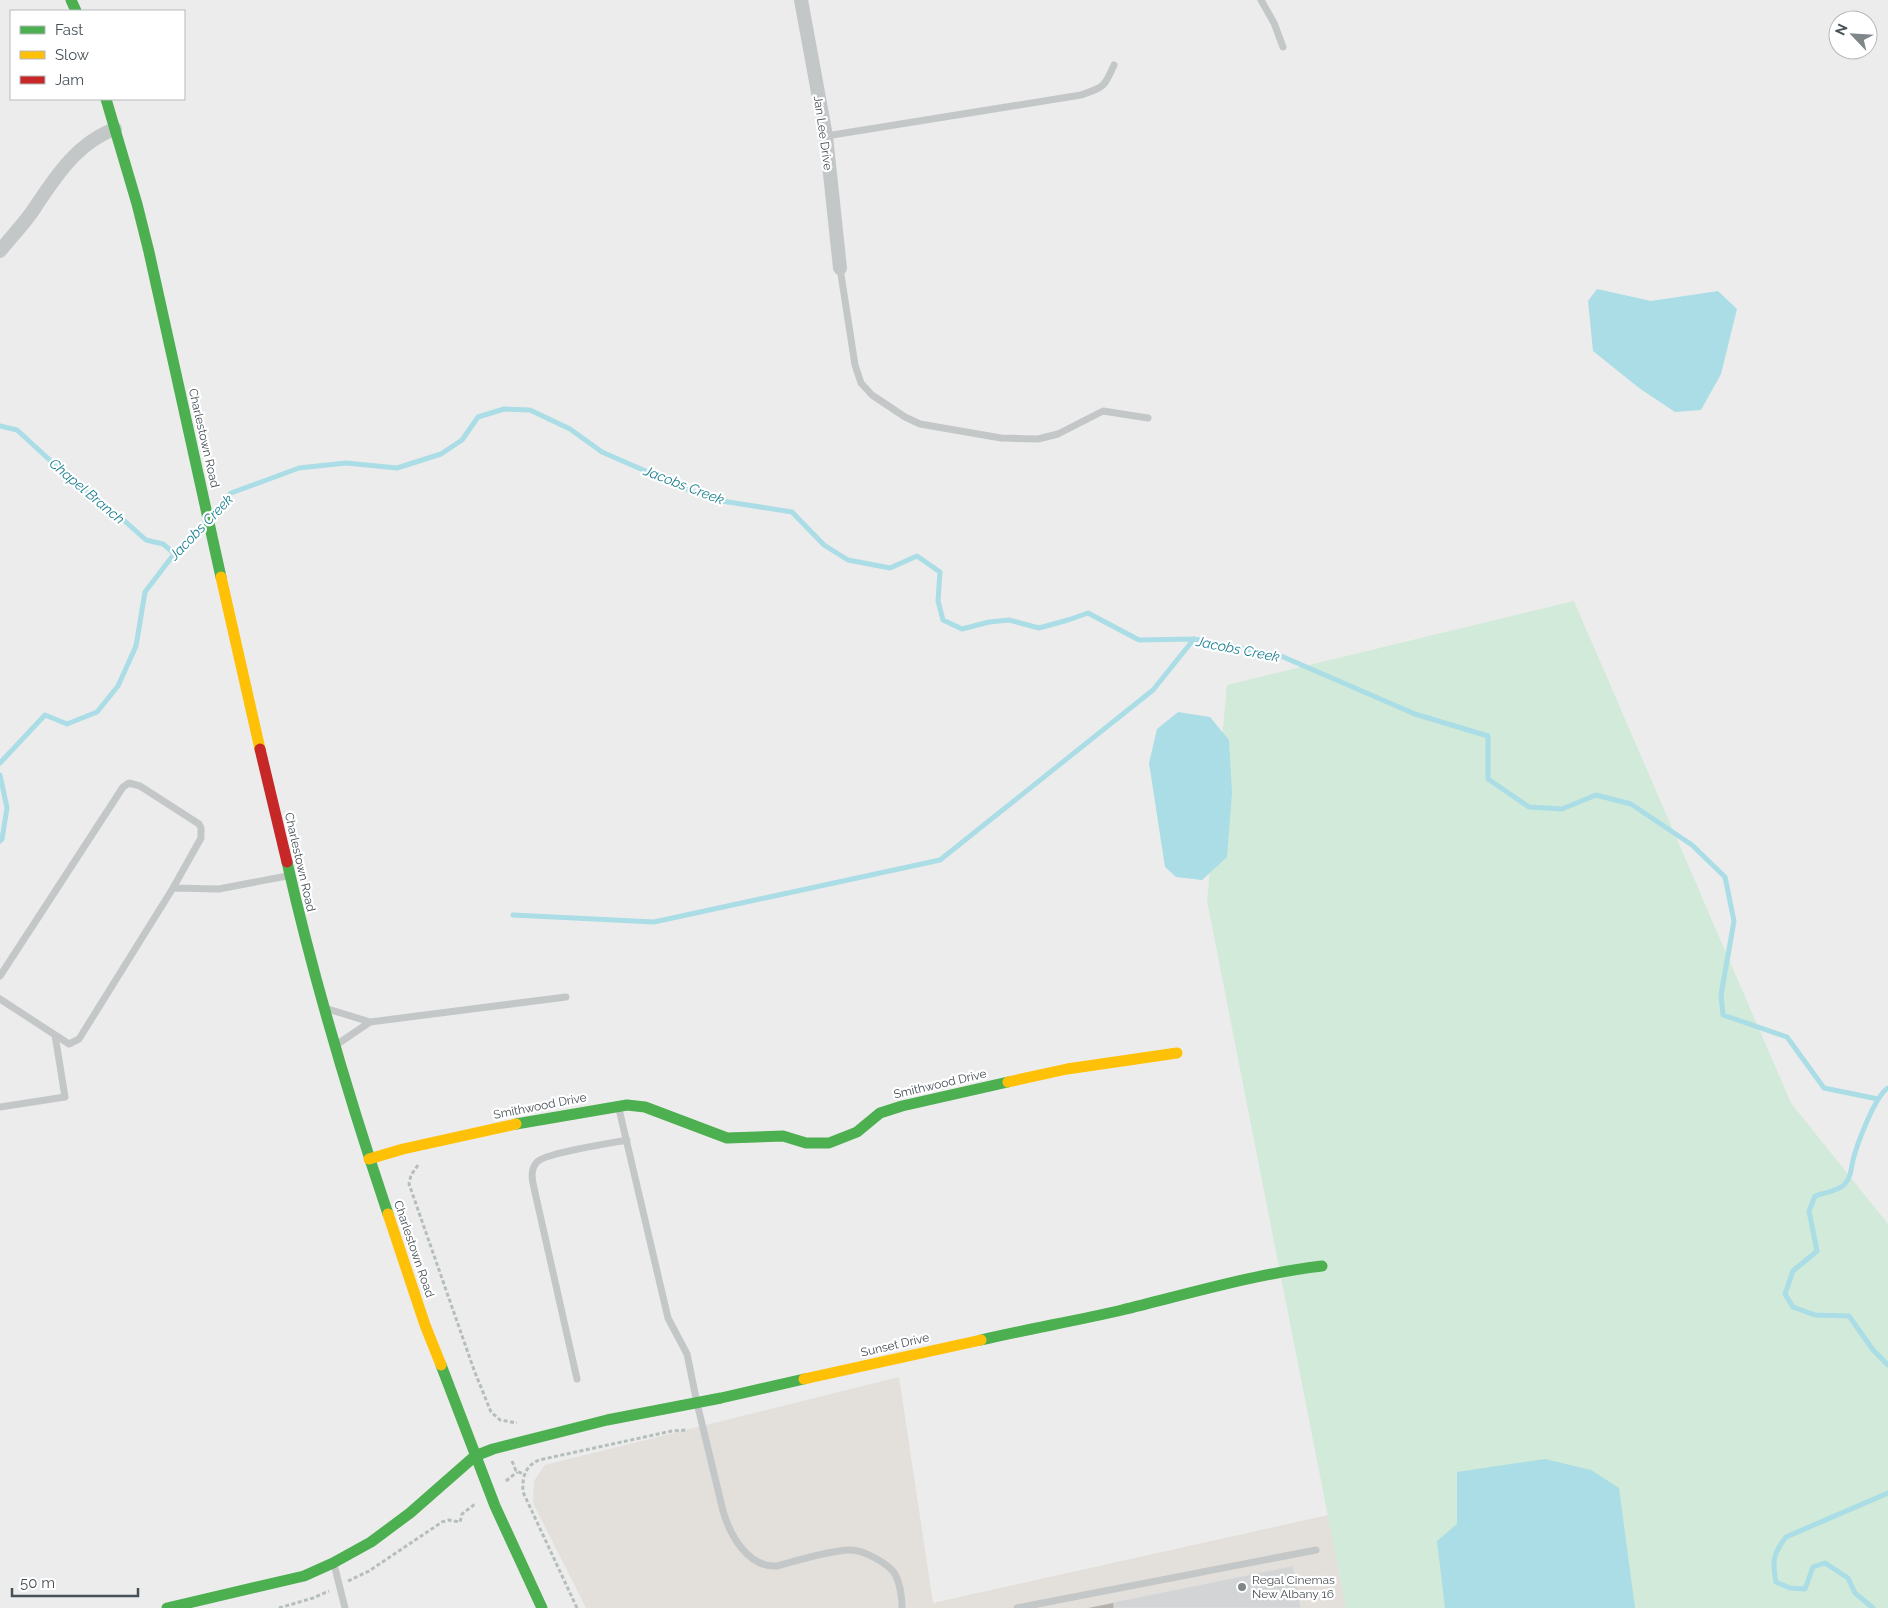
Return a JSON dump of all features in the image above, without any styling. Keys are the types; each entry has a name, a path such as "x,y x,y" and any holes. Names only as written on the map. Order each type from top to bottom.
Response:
{"street":[{"name":"Jan Lee Drive","path":"801,0 826,136 840,268"},
{"name":"Charlestown Road","path":"106,100 149,252 289,875 334,1047 408,1278 495,1506 542,1608"},
{"path":"0,251 33,210 46,188 72,158 102,134 115,129"},
{"name":"Smithwood Drive","path":"369,1159 403,1149 506,1126 627,1105 645,1107 728,1138 783,1136 806,1143 829,1143 857,1132 880,1113 902,1106 1067,1069 1178,1053"},
{"name":"Sunset Drive","path":"475,1456 607,1420 697,1403 1122,1310 1288,1270 1322,1266"},
{"path":"167,1608 304,1576 333,1564 371,1542 410,1513 475,1456"}],"lane":[{"path":"1261,0 1274,23 1283,47"},
{"path":"826,136 1081,95 1099,89 1106,84 1114,65"},
{"path":"840,268 854,365 861,383 872,395 905,417 920,424 1001,438 1038,439 1058,434 1103,411 1148,418"},
{"path":"0,976 122,787 129,783 140,786 198,824 201,828 201,838 173,888 79,1039 69,1044 0,999"},
{"path":"173,888 219,889 289,875"},
{"path":"323,1007 370,1022 566,997"},
{"path":"334,1047 370,1022"},
{"path":"0,1107 64,1097 55,1035"},
{"path":"619,1106 668,1318 687,1354 727,1524 735,1539 754,1560 766,1566 777,1566 848,1550 864,1552 886,1565 894,1573 900,1586 902,1608"},
{"path":"577,1379 532,1172 536,1162 548,1156 627,1140"},
{"path":"1017,1608 1316,1550"},
{"path":"333,1564 345,1608"}],"path":[{"path":"421,1163 411,1175 409,1184 474,1370 493,1415 507,1422 520,1423"},
{"path":"577,1608 523,1492 522,1481 526,1469 539,1460 672,1431 688,1430"},
{"path":"279,1608 313,1598 366,1572 442,1522 449,1520 460,1522"}],"shaded area":[{"path":"899,1377 933,1603 1328,1515 1346,1608 586,1608 533,1503 534,1481 545,1465"}],"green space":[{"path":"1574,601 1791,1103 1888,1224 1888,1608 1346,1608 1207,901 1227,685"}],"water":[{"path":"1597,289 1651,301 1718,291 1737,309 1721,374 1701,410 1675,412 1639,388 1593,351 1588,301"},
{"path":"1178,712 1210,717 1229,740 1232,792 1227,857 1202,880 1176,877 1165,867 1149,763 1157,729"},
{"path":"1545,1459 1591,1470 1619,1488 1635,1608 1445,1608 1437,1541 1457,1524 1457,1472"}],"building":[{"name":"Regal Cinemas New Albany 16","path":"1293,1566 1301,1608 1114,1608 1114,1602"}],"waterway":[{"name":"Jacobs Creek","path":"213,513 231,493 299,468 346,463 397,468 441,454 462,440 478,417 504,409 530,410 570,429 602,452 689,490 722,501 792,512 824,545 848,560 890,568 917,556 940,572 938,601 943,620 962,629 989,622 1009,620 1039,628 1088,613 1139,640 1194,639 1281,656 1415,714 1488,736 1488,779 1529,807 1562,809 1596,795 1631,804 1692,845 1725,877 1734,921 1721,995 1723,1015 1787,1037 1824,1088 1878,1099"},
{"name":"Chapel Branch","path":"0,426 17,430 76,484 119,516 146,540 163,544 175,554"},
{"name":"Jacobs Creek","path":"0,763 45,715 67,724 97,712 118,686 136,646 145,592 171,558 204,523"},
{"path":"513,915 654,922 940,860 1153,690 1194,639"},
{"name":"Jacobs Creek","path":"0,775 7,808 2,839 0,841"},
{"path":"1888,1088 1878,1100 1867,1121 1858,1143 1848,1179 1844,1185 1838,1189 1815,1196 1809,1211 1817,1251 1793,1271 1785,1294 1793,1307 1815,1315 1849,1316 1873,1350 1888,1365"},
{"path":"1873,1608 1855,1593 1848,1578 1825,1563 1813,1567 1805,1589 1790,1588 1776,1582 1775,1558 1778,1548 1786,1537 1888,1493"}],"traffic: fast":[{"path":"71,0 76,10"},
{"path":"106,100 149,252 221,577"},
{"path":"287,862 333,1039 388,1214"},
{"path":"516,1124 627,1105 645,1107 727,1138 783,1136 806,1143 829,1143 857,1132 880,1113 902,1106 1008,1082"},
{"path":"981,1340 1122,1310 1246,1279 1322,1266"},
{"path":"441,1365 495,1506 542,1608"},
{"path":"167,1608 304,1576 333,1563 371,1542 410,1513 475,1456 493,1449 607,1420 721,1398 804,1379"}],"traffic: slow":[{"path":"221,577 260,749"},
{"path":"1008,1082 1067,1069 1177,1053"},
{"path":"369,1159 403,1149 516,1124"},
{"path":"388,1214 425,1325 441,1365"},
{"path":"804,1379 981,1340"}],"traffic: jam":[{"path":"260,749 287,862"}],"place":[{"name":"Regal Cinemas New Albany 16","path":"1242,1587"}]}
